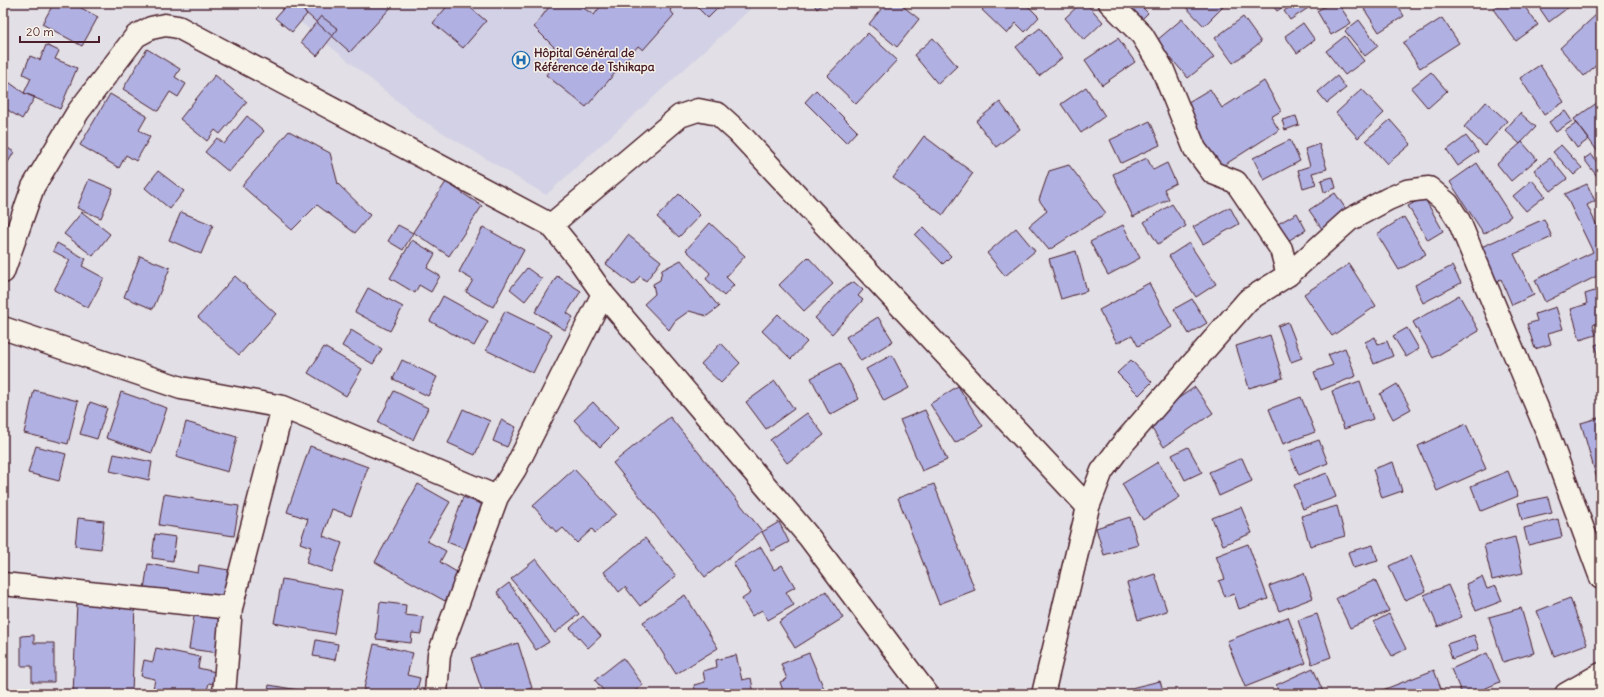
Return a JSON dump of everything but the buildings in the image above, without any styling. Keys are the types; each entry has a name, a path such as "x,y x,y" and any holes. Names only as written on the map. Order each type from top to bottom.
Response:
{"street":[{"path":"1110,3 1142,35 1162,68 1195,149 1213,173 1236,182 1281,249 1288,276"},
{"path":"3,272 33,187 78,112 136,36 151,28 165,25 178,27 551,226 577,257 603,294 809,537 927,694"},
{"path":"551,226 680,116 698,110 718,114 738,132 1088,506"},
{"path":"1043,694 1088,506 1102,471 1120,447 1248,300 1288,276 1349,220 1388,199 1407,191 1429,188 1448,204 1459,221 1476,258 1543,422 1601,578"},
{"path":"436,694 439,654 497,497 515,469 603,294"},
{"path":"3,328 181,388 283,407 497,497"},
{"path":"224,694 231,608 283,407"},
{"path":"3,584 231,608"},
{"path":"1566,694 1601,674"}],"shaded area":[{"name":"Hôpital Général de Référence de Tshikapa","path":"277,3 757,3 546,195 417,117"}],"place":[{"name":"Hôpital Général de Référence de Tshikapa","path":"521,60"}]}
